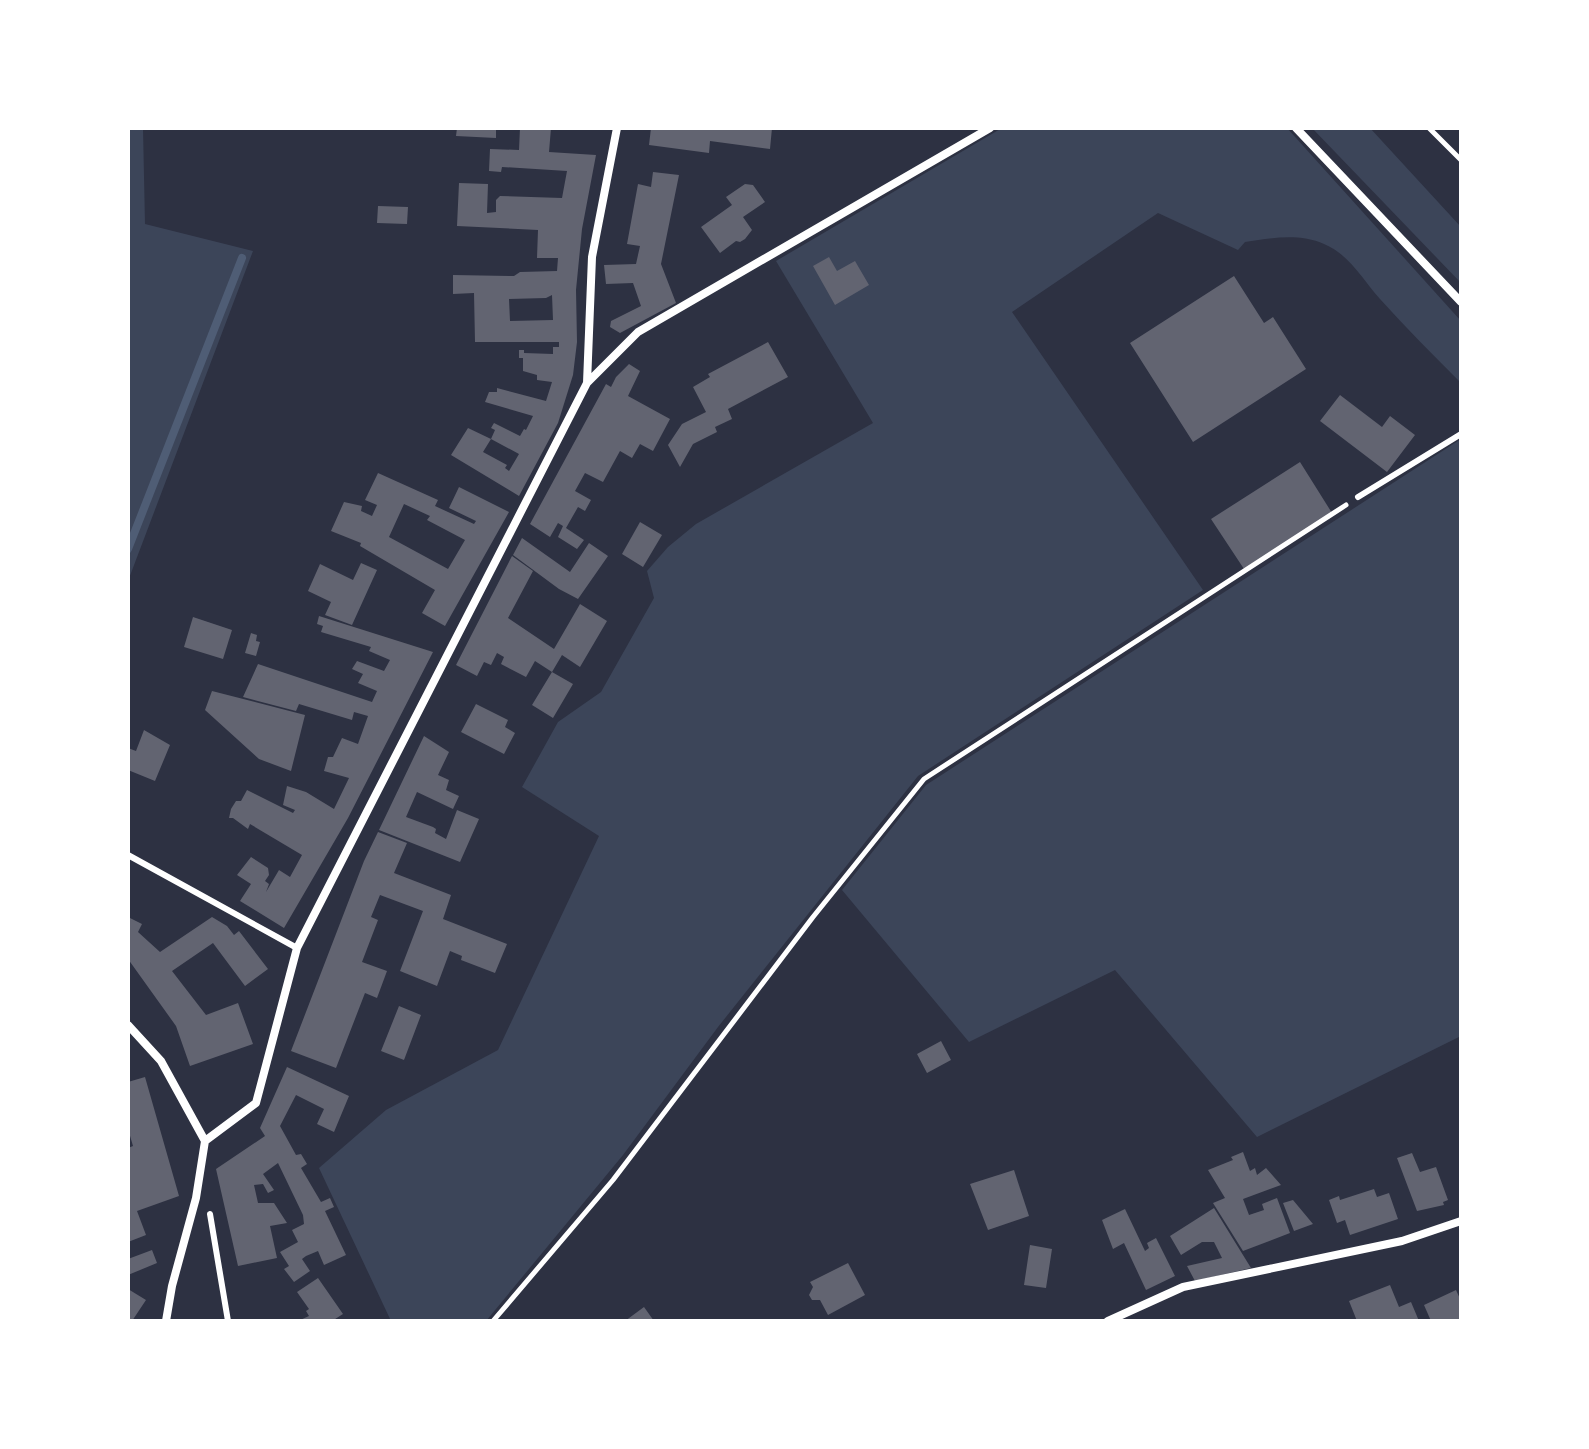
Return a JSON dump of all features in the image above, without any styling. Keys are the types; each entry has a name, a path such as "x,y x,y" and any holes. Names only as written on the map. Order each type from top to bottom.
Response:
{"street":[{"path":"587,383 592,257 617,128"},
{"path":"205,1141 256,1103 297,948 587,383 638,332 990,128"},
{"path":"1296,128 1461,302"},
{"path":"128,1025 161,1061 205,1141 196,1198 172,1286 166,1321"},
{"path":"1108,1321 1183,1287 1402,1241 1461,1221"}],"lane":[{"path":"1358,497 1461,434"},
{"path":"128,855 297,948"},
{"path":"210,1214 228,1321"}],"path":[{"path":"1429,128 1460,156"},
{"path":"493,1321 613,1180 813,917 924,779 1358,497"}],"shaded area":[{"path":"128,128 143,128 145,224 253,251 128,581"},
{"path":"1002,128 1287,128 1461,321 1461,383 1333,248 1305,238 1285,237 1245,242 1238,250 1158,213 1012,312 1203,590 918,776 718,1027 623,1155 486,1321 391,1321 319,1168 386,1110 498,1050 599,836 522,787 558,722 601,692 654,598 647,571 668,547 696,524 873,423 776,261"},
{"path":"1312,128 1370,128 1461,227 1461,283"},
{"path":"1461,439 1461,1036 1257,1137 1115,970 969,1042 842,890 926,785"}],"building":[{"path":"457,128 496,128 496,138 456,136"},
{"path":"520,128 551,128 549,152 596,155 582,229 573,375 558,423 519,496 451,455 468,428 491,439 494,423 520,436 533,416 485,402 489,392 497,392 497,388 546,401 552,382 537,380 537,375 523,371 523,358 519,358 519,350 553,354 553,347 559,347 559,342 475,342 474,293 453,294 453,275 514,276 520,272 557,271 558,258 537,258 538,230 457,226 459,183 488,184 487,213 496,212 496,200 500,196 562,198 567,171 502,167 501,172 489,171 490,149 519,150","holes":["552,295 553,320 510,321 509,299 546,298","491,439 519,454 509,471 505,468 507,465 483,452"]},
{"path":"651,128 772,128 770,149 710,141 709,153 649,145"},
{"path":"653,172 679,175 661,264 676,303 620,333 610,327 611,321 641,306 633,283 606,284 604,265 636,264 640,246 627,244 638,184 651,187"},
{"path":"745,184 753,185 765,202 743,217 752,230 745,239 736,241 720,253 701,227 732,205 726,197"},
{"path":"378,206 408,207 407,224 377,223"},
{"path":"829,257 837,271 855,261 869,285 835,305 813,266"},
{"path":"1234,276 1264,323 1273,317 1306,369 1193,442 1130,343"},
{"path":"768,342 788,377 728,409 732,419 715,427 717,432 693,444 680,467 668,445 682,424 706,412 693,387 710,377 708,374"},
{"path":"629,364 640,371 628,396 670,419 653,451 640,444 632,458 620,451 603,482 585,473 575,491 591,500 585,511 578,507 566,528 584,540 577,549 558,537 563,526 558,523 550,537 530,524 606,384 611,387"},
{"path":"1340,395 1382,427 1390,416 1415,435 1387,472 1320,421"},
{"path":"1300,462 1332,513 1244,569 1211,519"},
{"path":"378,473 438,500 435,506 474,524 476,521 449,508 459,487 509,512 445,626 422,613 435,590 360,546 361,543 331,531 344,502 362,506 361,511 372,516 377,505 365,500","holes":["404,504 430,516 427,520 465,540 448,569 389,537"]},
{"path":"640,522 662,535 643,567 622,554"},
{"path":"522,538 570,572 589,543 608,556 578,599 513,555"},
{"path":"512,556 533,571 508,618 554,649 580,604 607,621 580,667 562,655 552,672 535,661 526,677 501,664 504,657 497,653 491,665 484,662 477,676 456,665"},
{"path":"361,563 377,570 352,625 325,615 331,602 308,591 320,564 353,580"},
{"path":"319,616 433,652 348,818 284,928 240,901 251,884 237,875 251,857 268,868 266,892 279,870 290,877 302,855 250,824 248,829 229,818 231,809 236,801 241,801 247,790 293,813 295,810 283,805 287,786 306,792 334,809 349,778 324,771 328,757 333,757 342,738 358,744 368,716 354,712 352,720 299,704 296,711 243,697 258,664 372,702 377,691 358,683 363,674 352,669 357,661 384,671 390,660 369,651 371,647 321,632 323,626 317,624"},
{"path":"193,617 232,630 223,659 184,647"},
{"path":"251,633 257,635 256,641 260,642 256,656 245,653"},
{"path":"552,672 573,684 553,718 532,705"},
{"path":"212,691 305,715 291,771 259,759 205,710"},
{"path":"476,704 508,720 505,727 515,733 504,754 461,732"},
{"path":"144,730 170,745 155,781 128,770 128,748 136,751"},
{"path":"424,736 449,752 438,775 449,780 446,790 459,796 453,809 417,792 406,817 433,827 435,833 446,839 457,810 479,819 460,862 379,830"},
{"path":"378,832 407,843 394,873 451,895 443,919 507,944 495,973 461,960 462,956 450,951 437,986 400,971 423,911 380,895 371,917 378,920 362,962 387,971 377,998 365,993 336,1068 291,1051"},
{"path":"128,917 142,924 138,932 160,952 212,917 227,926 234,935 239,931 268,969 245,986 213,943 172,971 206,1015 238,1003 253,1044 190,1066 176,1026 128,959"},
{"path":"399,1006 421,1015 404,1060 381,1051"},
{"path":"941,1041 951,1060 927,1073 917,1054"},
{"path":"287,1067 349,1096 334,1132 317,1124 324,1109 296,1095 280,1126 296,1155 301,1154 307,1164 301,1168 321,1202 330,1198 334,1207 325,1211 346,1255 324,1265 318,1251 306,1256 302,1259 310,1271 294,1282 284,1269 289,1266 280,1252 298,1242 292,1230 304,1224 303,1215 278,1163 263,1174 274,1190 268,1193 263,1184 254,1185 258,1203 274,1203 287,1223 270,1226 277,1258 238,1266 216,1169 265,1136 260,1128"},
{"path":"145,1077 179,1196 137,1211 146,1235 128,1242 128,1148 133,1146 128,1129 128,1082"},
{"path":"1243,1152 1250,1171 1255,1168 1257,1175 1266,1168 1281,1185 1243,1199 1249,1215 1264,1210 1262,1204 1277,1198 1290,1233 1243,1251 1213,1203 1225,1198 1208,1170 1233,1160 1231,1157"},
{"path":"1412,1153 1420,1172 1436,1167 1448,1200 1443,1202 1444,1205 1417,1211 1397,1158"},
{"path":"1014,1170 1029,1216 988,1230 970,1184"},
{"path":"1374,1189 1377,1197 1389,1193 1398,1219 1350,1235 1345,1220 1337,1223 1329,1200 1339,1196 1340,1200"},
{"path":"1293,1200 1313,1224 1294,1231 1283,1203"},
{"path":"1214,1208 1251,1268 1195,1281 1187,1266 1222,1258 1214,1242 1202,1242 1181,1255 1170,1236"},
{"path":"1125,1209 1145,1251 1149,1248 1147,1243 1156,1238 1175,1276 1146,1290 1124,1243 1113,1249 1102,1220"},
{"path":"1030,1245 1052,1249 1046,1288 1024,1285"},
{"path":"152,1250 157,1263 128,1275 128,1259"},
{"path":"848,1263 865,1295 828,1315 820,1300 812,1300 809,1295 813,1287 810,1282"},
{"path":"318,1278 343,1314 332,1321 298,1321 309,1316 306,1311 309,1309 297,1292"},
{"path":"1390,1285 1399,1307 1411,1302 1419,1321 1357,1321 1349,1301"},
{"path":"128,1289 146,1300 132,1321 128,1321"},
{"path":"1456,1290 1461,1301 1461,1321 1431,1321 1424,1305"},
{"path":"644,1307 654,1321 625,1321"}],"waterway":[{"path":"128,549 242,258"}]}
